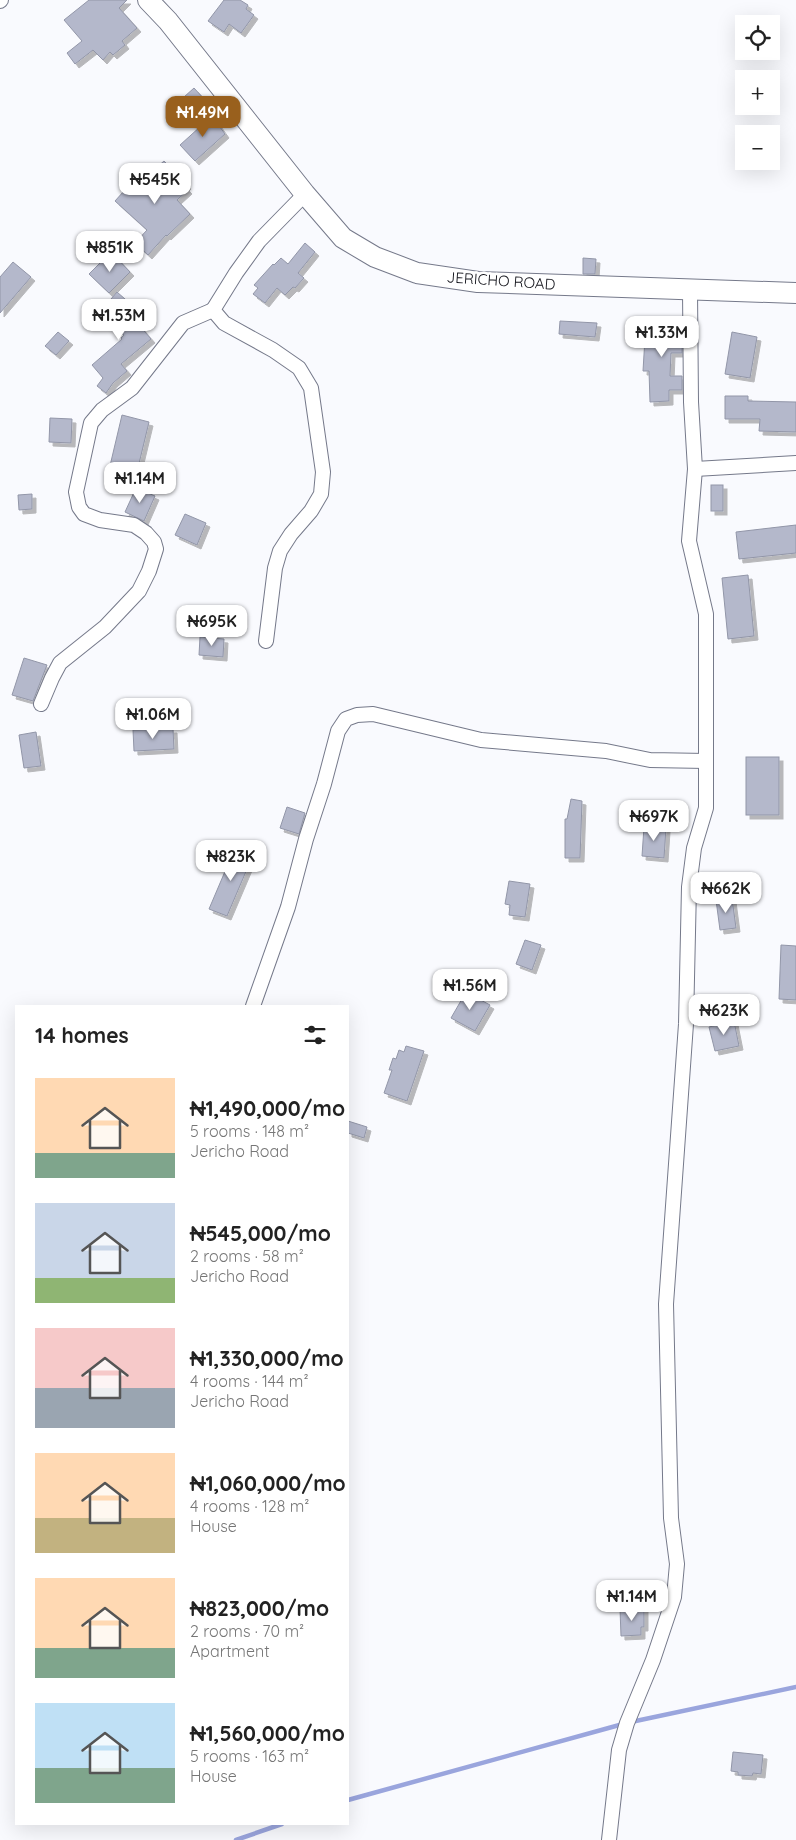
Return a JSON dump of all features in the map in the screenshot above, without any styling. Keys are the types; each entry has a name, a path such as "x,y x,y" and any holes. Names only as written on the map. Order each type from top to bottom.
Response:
{"street":[{"name":"JERICHO ROAD","path":"148,0 168,21 304,194 343,238 375,258 417,273 478,282 796,293"},
{"path":"41,704 60,663 105,627 139,591 149,571 156,549 154,542 146,533 134,525 100,520 84,514 79,508 76,492 91,423 102,410 132,388 183,323 213,310 236,273 259,242 304,194"},
{"path":"609,1840 619,1750 627,1723 653,1660 674,1597 677,1564 671,1518 666,1304 686,1024 689,887 694,848 706,808 706,614 689,541 695,469 690,402 690,290"},
{"path":"213,310 224,323 273,350 299,368 311,388 322,472 320,494 311,511 291,534 280,551 275,568 266,641"},
{"path":"695,469 796,463"},
{"path":"253,1005 288,907 338,731 346,719 357,715 372,714 434,727 481,740 606,751 650,760 706,761"}],"building":[{"path":"89,0 127,0 119,8 137,28 122,41 125,45 113,55 110,52 103,60 93,50 75,64 67,53 82,41 64,20"},
{"path":"224,0 240,0 248,5 246,9 254,15 241,33 229,24 224,32 208,21"},
{"path":"194,88 205,100 195,109 184,97"},
{"path":"210,113 225,134 195,161 180,145 201,126 198,124"},
{"path":"164,161 187,185 185,187 188,190 177,200 190,214 166,235 148,255 135,243 147,230 115,201 141,172 146,177"},
{"path":"305,243 315,252 298,273 304,278 295,288 293,287 285,295 277,288 265,303 253,294 258,288 254,285 273,264 281,258 288,264"},
{"path":"111,252 130,272 109,293 89,274"},
{"path":"583,258 596,259 595,274 583,274"},
{"path":"13,262 31,277 0,313 0,277"},
{"path":"117,292 133,306 128,312 151,339 121,364 127,371 113,383 106,393 97,386 103,378 92,365 122,339 124,335 99,313"},
{"path":"560,321 597,323 595,337 559,334"},
{"path":"646,321 682,322 682,353 671,353 670,376 682,376 682,390 669,390 669,401 650,402 649,371 643,371"},
{"path":"58,332 69,341 56,355 45,346"},
{"path":"732,332 757,337 750,378 725,374"},
{"path":"725,396 748,396 748,401 796,402 796,432 759,431 760,419 725,419"},
{"path":"122,415 149,422 136,476 109,470"},
{"path":"50,418 72,419 71,443 49,442"},
{"path":"711,485 723,485 723,511 711,511"},
{"path":"136,488 155,496 144,521 125,512"},
{"path":"32,494 32,509 19,510 18,495"},
{"path":"185,514 206,523 197,545 175,535"},
{"path":"796,525 796,553 739,559 736,532"},
{"path":"748,575 754,636 728,639 722,578"},
{"path":"200,637 224,639 223,657 199,655"},
{"path":"24,658 47,665 33,701 12,695"},
{"path":"173,729 174,749 134,751 133,730"},
{"path":"36,732 41,766 24,768 19,735"},
{"path":"746,757 779,757 779,815 746,815"},
{"path":"571,799 582,801 580,858 565,858 565,819 567,819"},
{"path":"287,807 305,813 299,834 280,828"},
{"path":"644,827 666,828 664,858 642,856"},
{"path":"235,848 253,855 227,916 209,909"},
{"path":"509,881 530,884 525,917 509,915 510,905 505,904"},
{"path":"732,898 736,928 720,930 716,900"},
{"path":"525,940 541,945 532,970 516,964"},
{"path":"781,945 796,946 796,1000 779,999"},
{"path":"466,992 490,1005 475,1031 451,1018"},
{"path":"734,1021 739,1046 715,1051 709,1027"},
{"path":"406,1046 424,1051 407,1101 384,1093 392,1070 389,1070 393,1058 396,1059 399,1050 404,1052"},
{"path":"349,1121 367,1127 364,1138 349,1133"},
{"path":"644,1608 644,1627 641,1627 641,1635 621,1636 620,1609"},
{"path":"733,1752 763,1755 761,1774 753,1773 752,1776 738,1775 738,1772 731,1771"}],"waterway":[{"path":"631,1722 796,1687"},
{"path":"349,1800 623,1724"},
{"path":"236,1840 279,1825"}]}
